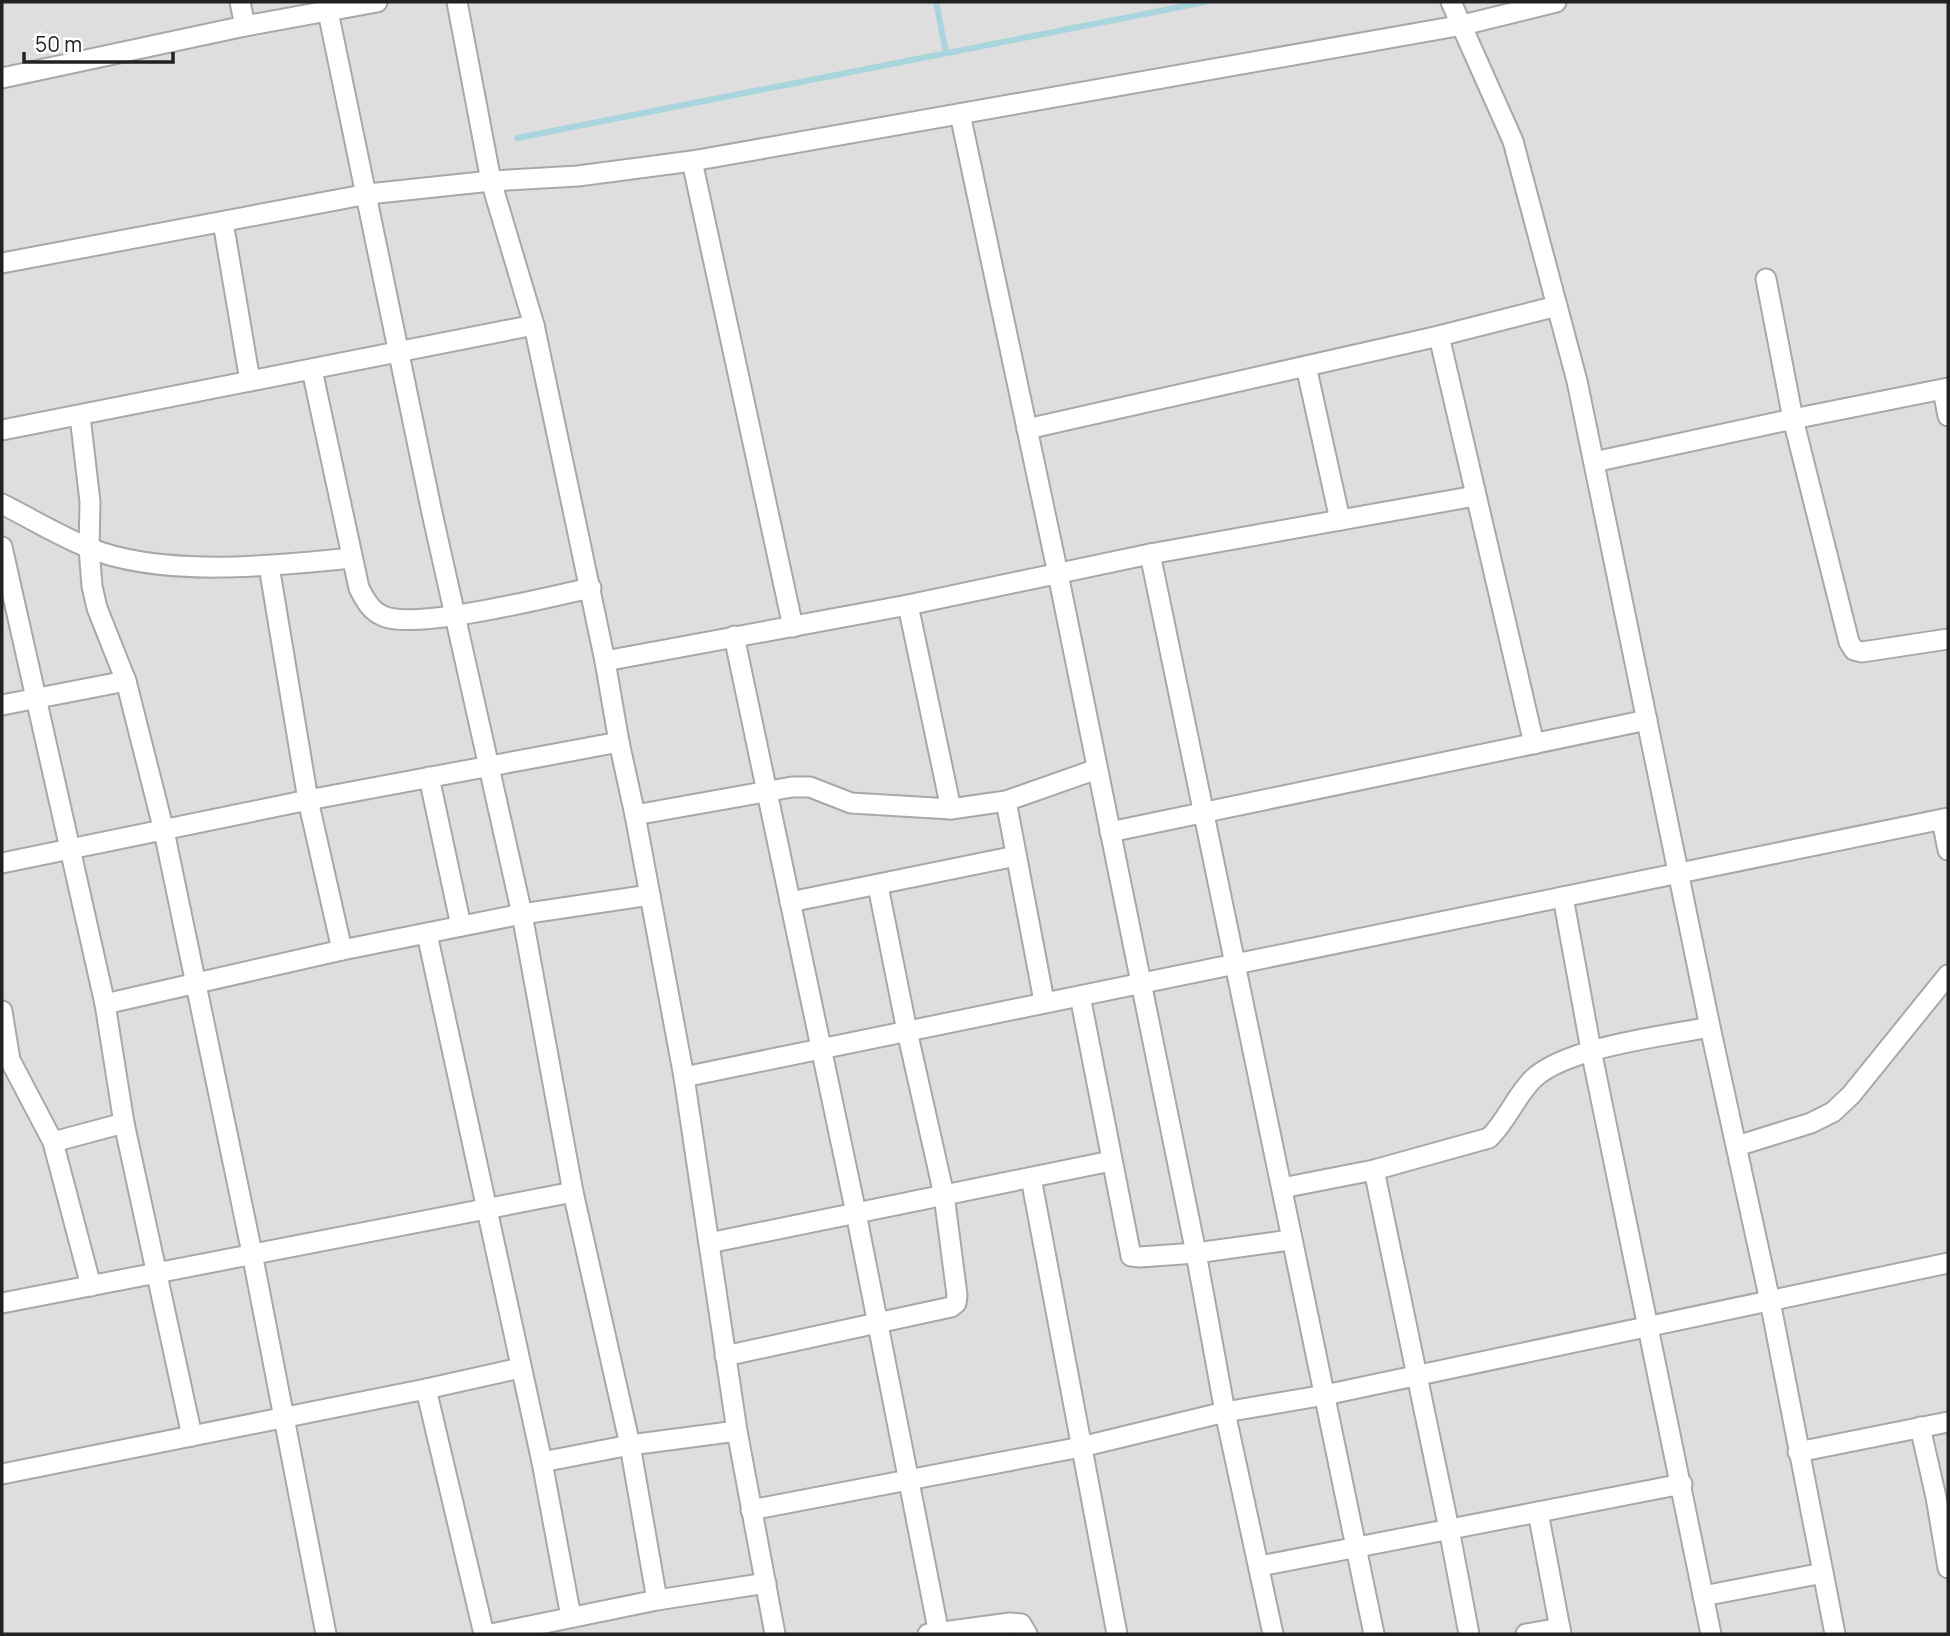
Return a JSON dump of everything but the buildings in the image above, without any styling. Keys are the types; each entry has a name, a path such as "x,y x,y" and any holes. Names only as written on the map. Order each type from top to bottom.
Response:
{"street":[{"path":"240,2 245,26"},
{"path":"3,73 245,26 327,6 377,2"},
{"path":"457,2 491,181 534,325 606,661 619,742 684,1076 737,1431 775,1634"},
{"path":"1451,2 1513,141 1577,381 1710,1027 1770,1301 1835,1634"},
{"path":"2,263 368,194 491,181 578,176 692,161 1463,25 1556,2"},
{"path":"327,6 399,353 522,914 573,1192 630,1445 657,1600"},
{"path":"960,114 1058,574 1196,1252 1225,1412 1273,1634"},
{"path":"692,161 793,627"},
{"path":"223,222 250,381"},
{"path":"1766,279 1793,419 1849,642 1854,650 1862,652 1948,639"},
{"path":"1027,429 1439,337 1557,306"},
{"path":"2,430 534,325"},
{"path":"1439,337 1534,744"},
{"path":"1306,366 1339,520"},
{"path":"312,370 351,558 369,606 382,616 398,621 456,616 591,588"},
{"path":"1594,463 1945,389 1948,416"},
{"path":"80,416 90,502 90,571 97,608 126,681 164,831 252,1253 326,1634"},
{"path":"606,661 908,605 1150,554 1475,496"},
{"path":"2,504 89,548 125,558 177,566 269,566 351,558"},
{"path":"2,547 105,1004 124,1123 192,1436"},
{"path":"1150,554 1282,1188 1290,1240 1374,1634"},
{"path":"269,566 308,800 342,950"},
{"path":"908,605 951,809"},
{"path":"734,636 856,1213 935,1634 1010,1623 1021,1624 1027,1634"},
{"path":"2,705 126,681"},
{"path":"1110,832 1647,720"},
{"path":"2,863 308,800 619,742"},
{"path":"635,815 767,790 810,787 851,803 951,809 1006,801 1097,769"},
{"path":"429,777 461,926"},
{"path":"1006,801 1044,1001"},
{"path":"684,1076 1945,819 1948,850"},
{"path":"790,902 1016,856"},
{"path":"725,1356 877,1324 951,1307 956,1303 944,1195 878,886"},
{"path":"105,1004 461,926 650,895"},
{"path":"1563,897 1591,1050 1711,1634"},
{"path":"427,934 542,1462 571,1617"},
{"path":"1737,1146 1811,1123 1833,1112 1852,1095 1948,975"},
{"path":"1080,996 1131,1255 1140,1258 1290,1240"},
{"path":"2,1011 6,1060 53,1142 91,1286"},
{"path":"1282,1188 1374,1170 1489,1138 1499,1129 1533,1079 1545,1070 1591,1050 1710,1027"},
{"path":"53,1142 124,1123"},
{"path":"709,1243 1111,1161"},
{"path":"1374,1170 1469,1634"},
{"path":"1031,1178 1117,1634"},
{"path":"2,1303 573,1192"},
{"path":"751,1510 1081,1447 1225,1412 1325,1395 1948,1263"},
{"path":"2,1474 520,1368"},
{"path":"426,1389 484,1634"},
{"path":"1798,1452 1948,1422"},
{"path":"1920,1427 1948,1568"},
{"path":"542,1462 630,1445 737,1431"},
{"path":"1259,1566 1682,1484"},
{"path":"1526,1634 1560,1631 1538,1512"},
{"path":"1703,1596 1822,1573"},
{"path":"491,1634 657,1600 766,1583"}],"shaded area":[{"path":"2,2 1948,2 1948,1634 2,1634"}],"waterway":[{"path":"936,2 946,53"},
{"path":"517,138 1205,2"}]}
